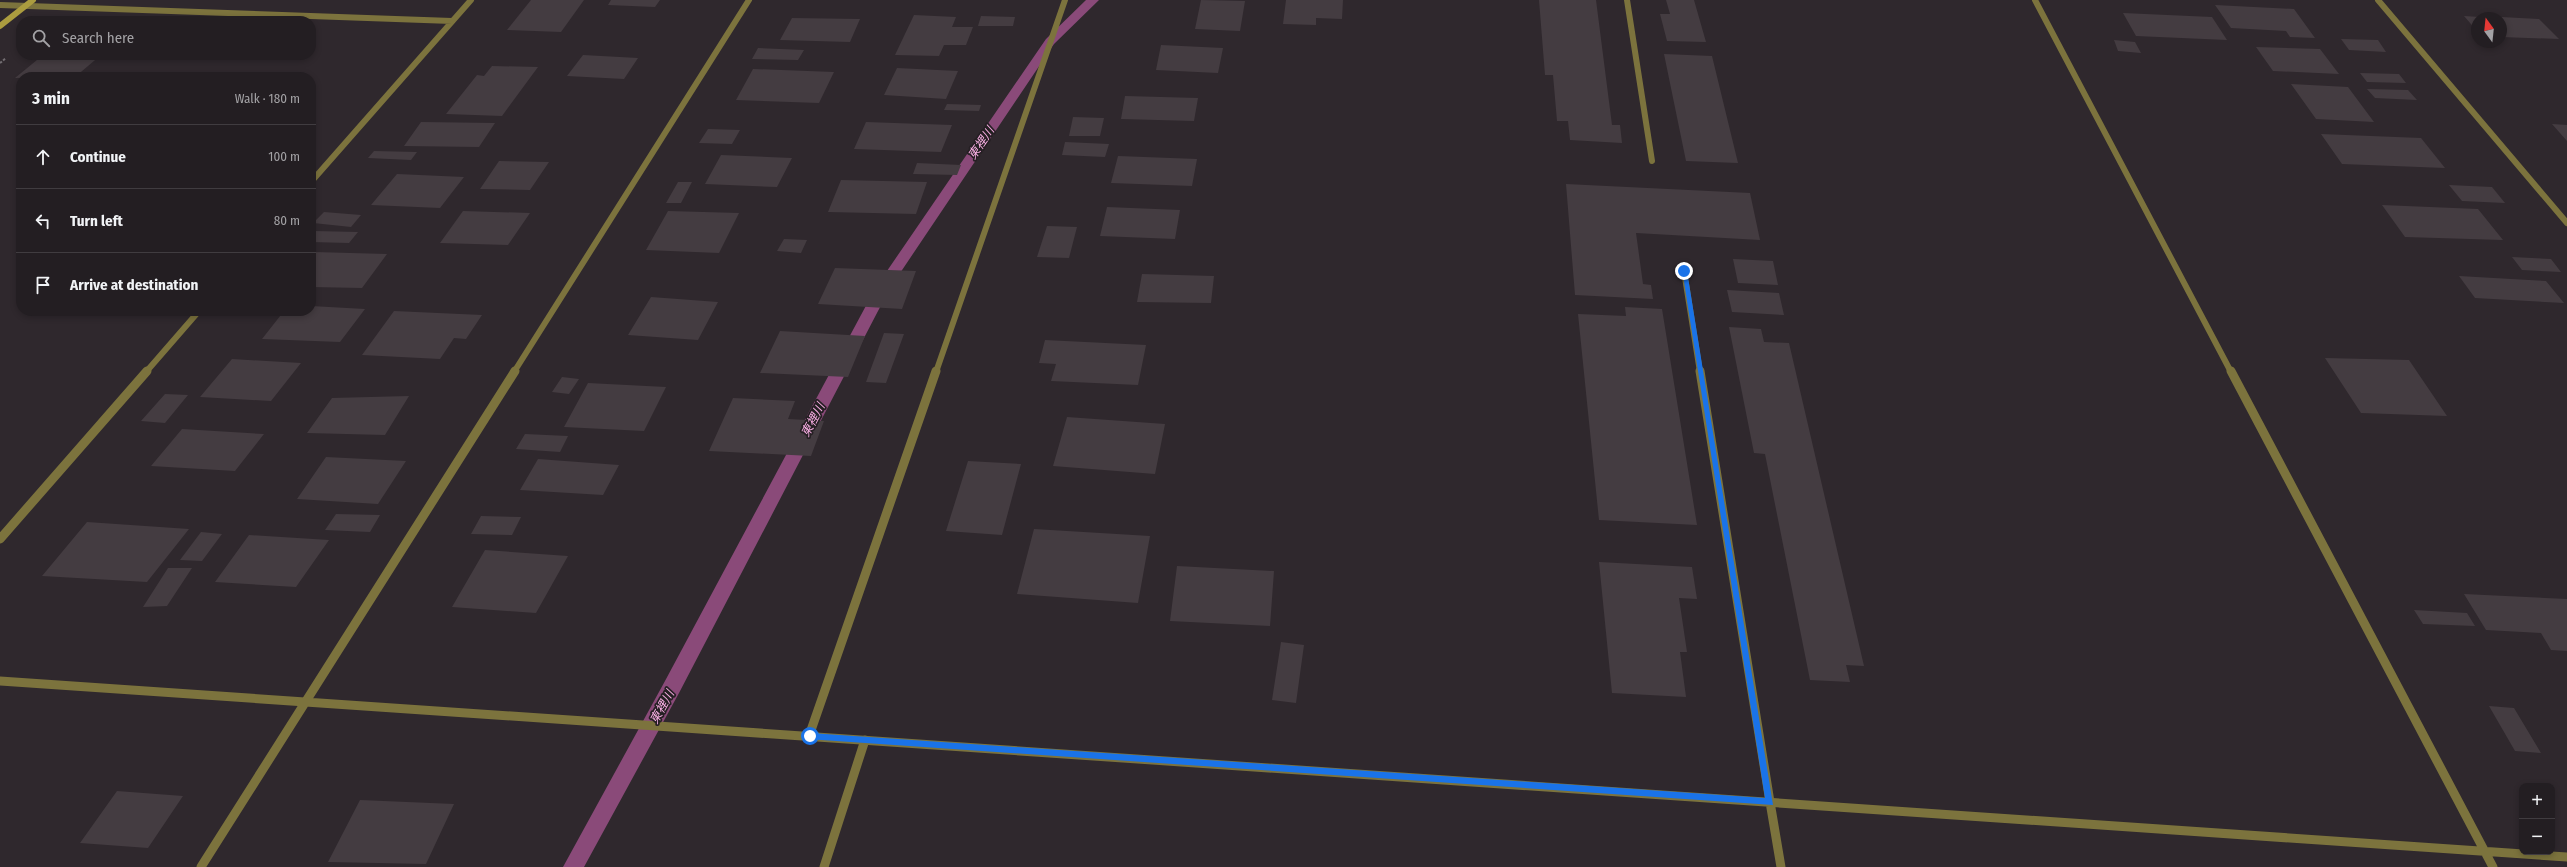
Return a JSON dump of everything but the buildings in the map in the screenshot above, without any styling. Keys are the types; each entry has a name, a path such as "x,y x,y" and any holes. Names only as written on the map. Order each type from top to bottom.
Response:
{"street":[{"path":"0,26 33,0"},
{"path":"316,176 471,0"},
{"path":"201,867 749,0"},
{"path":"810,736 1065,0"},
{"path":"1627,0 1652,161"},
{"path":"2035,0 2493,867"},
{"path":"2378,0 2567,223"},
{"path":"0,5 310,16"},
{"path":"316,16 452,21"},
{"path":"1684,271 1781,867"},
{"path":"0,539 195,316"},
{"path":"0,681 305,703 2484,850 2567,857"},
{"path":"824,867 865,740"}],"waterway":[{"name":"東裡川","path":"573,867 672,687 883,287 1050,42 1093,0"}],"route":[{"path":"810,736 1770,802 1684,271"}]}
